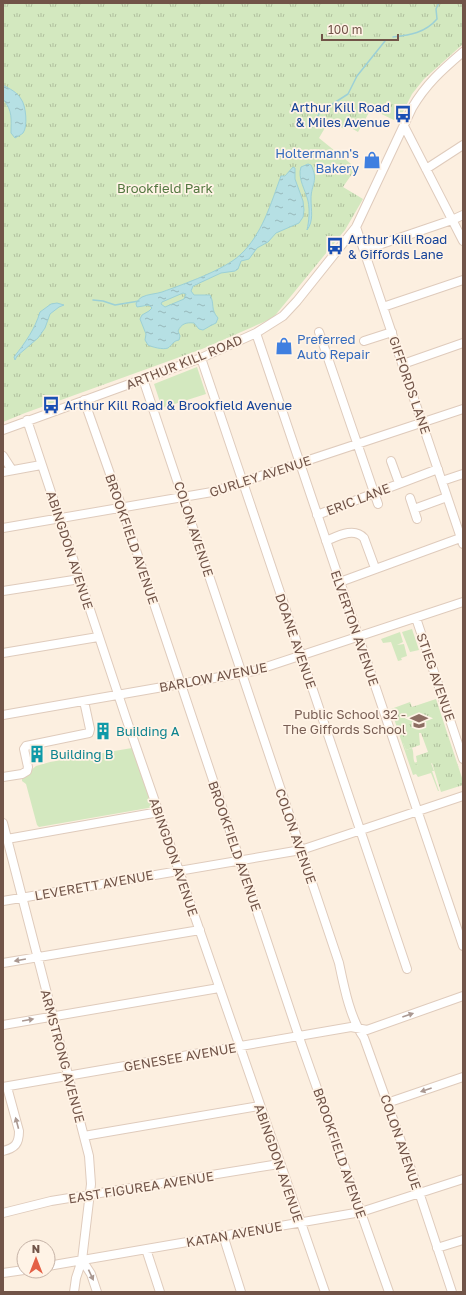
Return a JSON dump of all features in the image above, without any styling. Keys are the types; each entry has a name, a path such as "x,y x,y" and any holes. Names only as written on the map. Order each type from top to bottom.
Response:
{"street":[{"name":"ARTHUR KILL ROAD","path":"3,430 26,420 201,358 256,333 278,320 288,311 356,227 412,108 426,86 463,52"},
{"path":"404,126 463,241"},
{"path":"426,169 463,145"},
{"path":"364,250 463,215"},
{"name":"GIFFORDS LANE","path":"356,227 462,539"},
{"path":"383,307 463,280"},
{"path":"320,332 378,504"},
{"path":"364,341 392,332"},
{"name":"ELVERTON AVENUE","path":"256,333 463,946"},
{"path":"403,364 463,344"},
{"name":"DOANE AVENUE","path":"201,358 407,970"},
{"name":"COLON AVENUE","path":"143,379 339,963 344,988 358,1028 364,1038 419,1193 452,1292"},
{"name":"BROOKFIELD AVENUE","path":"84,400 122,508 299,1036 389,1292"},
{"name":"GURLEY AVENUE","path":"3,528 212,492 463,409"},
{"name":"ABINGDON AVENUE","path":"26,420 118,695 200,930 279,1164 325,1292"},
{"path":"3,456 12,470"},
{"name":"ERIC LANE","path":"391,461 399,483"},
{"path":"3,472 42,466"},
{"name":"ERIC LANE","path":"317,514 438,469"},
{"path":"442,481 463,474"},
{"path":"414,509 447,497"},
{"path":"410,498 417,518"},
{"path":"326,541 346,533 356,533 361,535 364,538 375,568"},
{"path":"340,582 375,568 462,539"},
{"path":"3,591 80,579"},
{"name":"BARLOW AVENUE","path":"3,715 242,674 301,657 463,602"},
{"name":"STIEG AVENUE","path":"416,618 463,759"},
{"path":"3,653 98,636"},
{"path":"3,778 22,774 27,771 28,767 24,749 26,746 88,734 90,732 84,701"},
{"name":"LEVERETT AVENUE","path":"3,901 301,850 463,796"},
{"path":"7,839 159,812"},
{"name":"ARMSTRONG AVENUE","path":"3,824 90,1156 91,1170 82,1260 76,1278 74,1292"},
{"path":"3,963 200,930"},
{"path":"3,1024 219,988"},
{"name":"GENESEE AVENUE","path":"5,1087 351,1027 367,1030 463,996"},
{"path":"387,1103 463,1077"},
{"path":"3,1151 13,1147 18,1142 19,1137 19,1131 5,1087"},
{"path":"84,1136 259,1106"},
{"name":"EAST FIGUREA AVENUE","path":"3,1213 51,1201 279,1164"},
{"name":"KATAN AVENUE","path":"56,1265 361,1212 463,1179"},
{"path":"223,1235 241,1292"},
{"path":"438,1248 463,1240"},
{"path":"146,1249 160,1292"},
{"path":"82,1260 91,1274 97,1292"},
{"path":"3,1273 16,1271"}],"green space":[{"name":"Brookfield Park","path":"3,3 463,3 463,44 424,79 412,94 398,122 371,109 358,132 346,125 344,129 339,126 338,127 329,121 319,138 356,168 343,187 363,199 345,230 273,318 202,349 3,422"},
{"path":"197,367 206,394 162,408 154,384"},
{"path":"412,629 419,650 410,652 402,632"},
{"path":"400,632 403,642 397,645 404,644 407,656 398,661 391,642 383,643 381,639"},
{"path":"436,699 463,781 463,785 441,792 432,763 423,768 414,763 417,762 416,756 428,752 421,733 419,733 420,745 406,750 403,743 403,734 399,734 391,709 410,702 412,707"},
{"path":"403,733 403,743 406,750 412,748 416,764 418,766 431,763 434,771 432,771 439,791 431,773 418,777 416,774 413,775 399,734"},
{"path":"132,748 154,807 39,827 37,825 26,784 22,781 22,778 36,766 50,762"}],"water":[{"path":"3,85 17,94 24,106 26,116 25,130 22,134 15,138 11,133 10,111 3,99"},
{"path":"308,164 311,165 315,179 311,194 311,223 307,230 309,204 301,180 300,171 301,167"},
{"path":"293,167 295,168 295,179 303,201 304,210 303,217 299,223 276,233 268,242 257,248 249,259 241,261 238,269 235,271 221,273 193,286 191,291 194,295 210,295 214,312 218,318 216,323 203,330 199,329 194,323 184,324 178,331 180,336 179,340 174,342 166,349 148,345 145,340 146,334 140,319 142,315 152,308 149,305 137,307 136,304 138,300 144,296 162,292 203,276 233,261 248,247 254,238 265,218 281,176 285,176","holes":["183,293 186,294 184,299 165,307 161,304 162,302"]},
{"path":"57,303 64,305 50,314 45,328 38,338 17,356 15,360 14,357 29,336 40,312 51,304"}],"waterway":[{"path":"393,37 411,34 432,24 437,19 436,9 439,3"},
{"path":"312,127 320,112 348,94 357,76 385,41"},
{"path":"93,300 103,301 115,305 139,301"}],"place":[{"name":"Arthur Kill Road & Miles Avenue","path":"403,114"},
{"name":"Holtermann's Bakery","path":"372,160"},
{"name":"Arthur Kill Road & Giffords Lane","path":"335,246"},
{"name":"Preferred Auto Repair","path":"284,346"},
{"name":"Arthur Kill Road & Brookfield Avenue","path":"51,405"},
{"name":"Public School 32 - The Giffords School","path":"419,721"},
{"name":"Building A","path":"103,731"},
{"name":"Building B","path":"37,754"}]}
